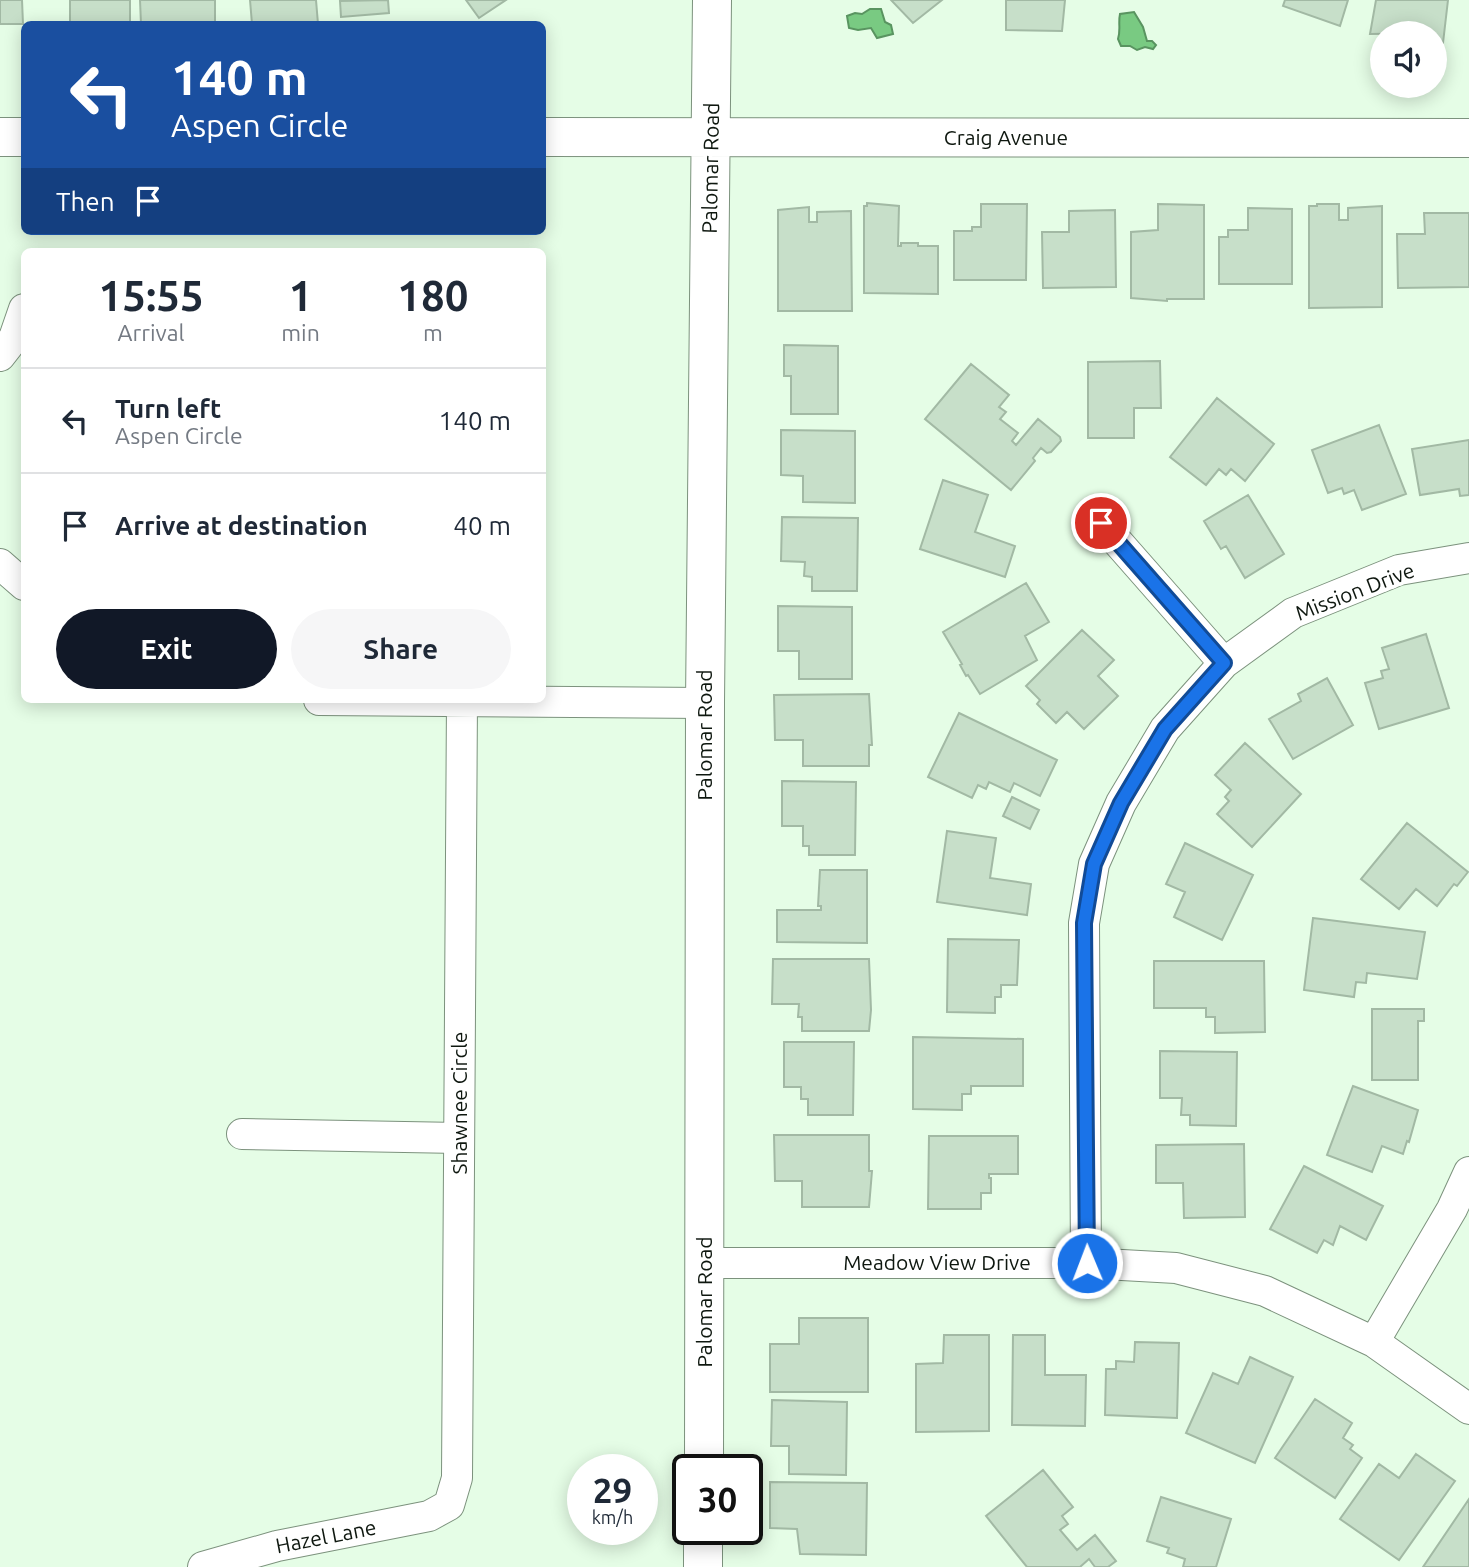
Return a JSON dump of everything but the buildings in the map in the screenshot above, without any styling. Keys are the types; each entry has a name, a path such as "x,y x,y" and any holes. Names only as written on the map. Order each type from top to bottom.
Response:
{"street":[{"name":"Palomar Road","path":"704,1454 705,704 712,0"},
{"path":"0,136 21,137"},
{"name":"Craig Avenue","path":"546,138 1469,138"},
{"path":"0,356 14,338 21,318"},
{"path":"1101,523 1224,663"},
{"name":"Mission Drive","path":"1087,1263 1084,923 1094,864 1121,803 1165,729 1224,663 1293,613 1399,570 1469,558"},
{"path":"0,564 21,582"},
{"path":"546,702 705,704"},
{"name":"Shawnee Circle","path":"449,1505 457,1478 462,703"},
{"path":"242,1134 460,1138"},
{"path":"1374,1342 1452,1209 1469,1172"},
{"name":"Meadow View Drive","path":"705,1263 1087,1263 1176,1268 1265,1291 1374,1342 1469,1409"},
{"name":"Hazel Lane","path":"203,1567 289,1543 406,1522 429,1516 449,1505"},
{"path":"703,1545 703,1567"}],"shaded area":[{"path":"870,9 881,9 893,34 877,38 871,28 849,28 847,16 862,14"},
{"path":"1134,12 1147,41 1156,45 1153,49 1145,47 1137,50 1130,46 1121,46 1118,39 1120,14"}],"route":[{"path":"1087,1263 1084,923 1094,864 1121,803 1165,729 1224,663 1101,523"}]}
